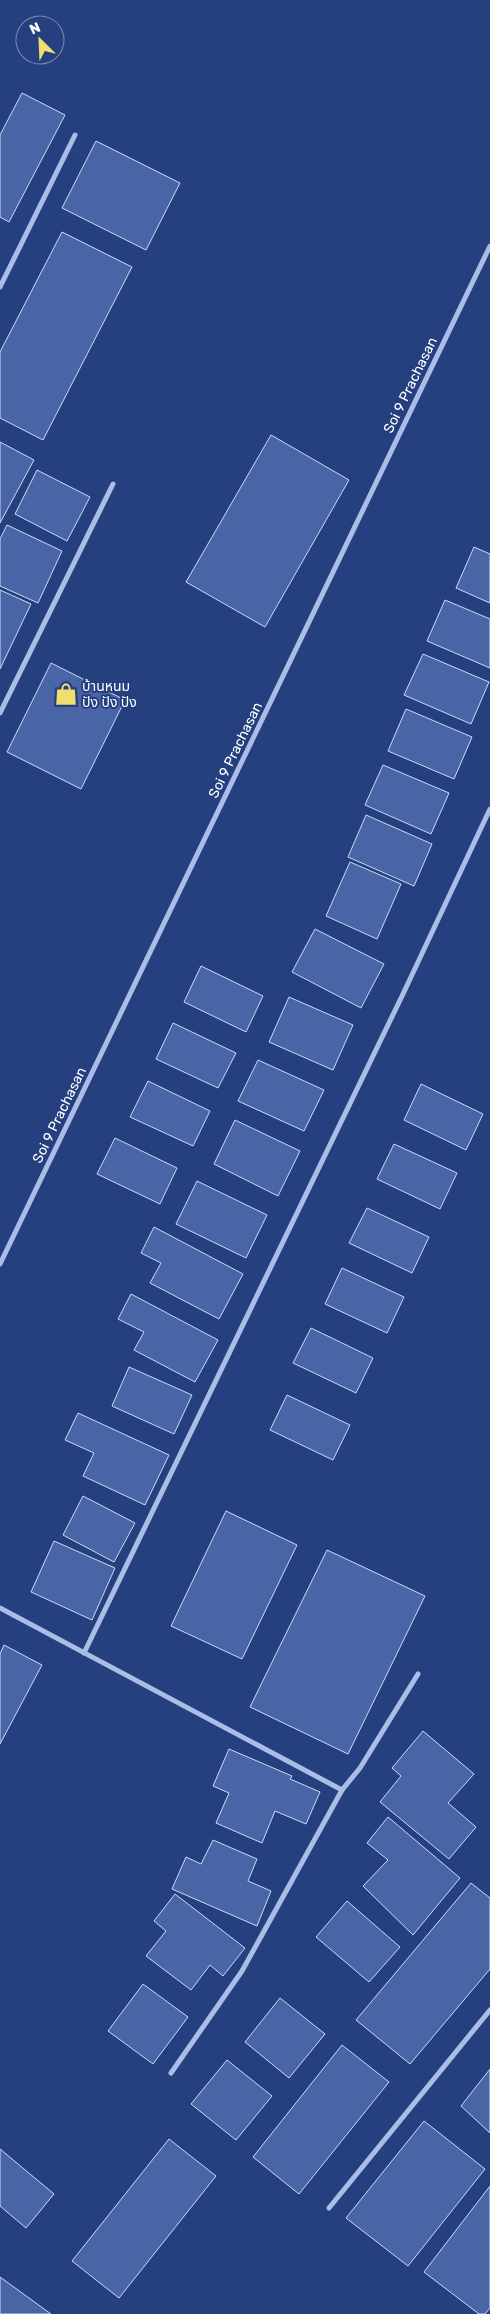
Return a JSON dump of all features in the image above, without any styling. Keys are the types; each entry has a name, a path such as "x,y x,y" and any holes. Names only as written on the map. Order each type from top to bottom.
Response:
{"street":[{"path":"0,287 75,135"},
{"name":"Soi 9 Prachasan","path":"0,1264 490,246"},
{"path":"0,713 113,484"},
{"path":"84,1653 403,994 490,809"},
{"path":"0,1608 342,1790"},
{"path":"170,2073 242,1971 342,1790 360,1768 418,1674"},
{"path":"329,2208 490,2010"}],"building":[{"path":"22,93 65,115 9,222 0,217 0,135"},
{"path":"96,141 180,183 146,250 62,208"},
{"path":"62,232 132,267 43,440 0,418 0,352"},
{"path":"271,435 349,480 265,627 186,582"},
{"path":"0,442 34,460 0,523"},
{"path":"37,470 90,497 67,541 15,514"},
{"path":"7,525 62,551 38,603 0,586 0,539"},
{"path":"474,547 490,554 490,603 456,588"},
{"path":"0,590 31,604 0,669"},
{"path":"445,600 490,619 490,668 427,641"},
{"path":"423,654 489,682 471,724 404,695"},
{"path":"51,663 125,700 81,789 7,752"},
{"path":"406,709 472,737 454,779 388,751"},
{"path":"383,765 449,793 431,834 365,805"},
{"path":"366,815 432,844 414,886 348,857"},
{"path":"350,862 401,884 377,939 326,916"},
{"path":"315,929 384,964 361,1008 292,972"},
{"path":"201,966 263,996 246,1032 184,1002"},
{"path":"289,997 353,1025 333,1070 269,1042"},
{"path":"173,1023 236,1053 218,1088 156,1059"},
{"path":"258,1060 324,1090 304,1131 238,1101"},
{"path":"148,1081 210,1111 193,1146 130,1117"},
{"path":"421,1084 483,1114 466,1150 404,1120"},
{"path":"235,1120 300,1151 278,1196 214,1164"},
{"path":"115,1138 177,1168 160,1204 97,1174"},
{"path":"394,1144 457,1173 440,1209 377,1179"},
{"path":"197,1181 267,1215 246,1258 176,1224"},
{"path":"367,1208 429,1237 412,1273 349,1243"},
{"path":"154,1227 243,1274 219,1319 150,1283 161,1263 141,1253"},
{"path":"342,1268 404,1297 387,1333 325,1304"},
{"path":"131,1294 218,1340 195,1382 134,1350 144,1332 118,1319"},
{"path":"311,1328 373,1358 356,1393 293,1363"},
{"path":"129,1367 192,1395 174,1434 112,1406"},
{"path":"287,1395 350,1425 333,1460 270,1430"},
{"path":"78,1413 169,1455 145,1505 83,1476 94,1453 65,1440"},
{"path":"83,1496 135,1523 114,1562 63,1535"},
{"path":"226,1511 297,1545 242,1659 171,1626"},
{"path":"54,1541 115,1568 92,1620 31,1592"},
{"path":"327,1550 425,1596 348,1754 250,1707"},
{"path":"4,1645 42,1665 0,1744 0,1654"},
{"path":"423,1731 474,1774 448,1803 476,1827 449,1859 380,1802 401,1776 392,1768"},
{"path":"229,1749 292,1776 290,1779 320,1792 306,1824 275,1811 262,1843 216,1823 229,1793 213,1786"},
{"path":"388,1817 460,1878 413,1935 363,1886 388,1860 367,1843"},
{"path":"213,1840 257,1859 248,1881 271,1891 257,1926 172,1889 186,1857 201,1864"},
{"path":"471,1883 490,1898 490,1969 410,2064 356,2020"},
{"path":"175,1894 245,1948 223,1976 210,1965 191,1990 146,1956 166,1931 154,1921"},
{"path":"347,1901 400,1947 369,1982 316,1937"},
{"path":"143,1984 188,2017 153,2064 108,2031"},
{"path":"280,1998 325,2034 289,2078 245,2042"},
{"path":"342,2045 389,2082 299,2194 253,2157"},
{"path":"227,2060 272,2096 236,2140 191,2104"},
{"path":"490,2069 490,2133 461,2106"},
{"path":"424,2121 485,2169 408,2266 346,2218"},
{"path":"169,2139 216,2176 119,2298 72,2261"},
{"path":"0,2149 54,2194 26,2228 0,2206"},
{"path":"490,2186 490,2308 485,2314 479,2314 424,2272"},
{"path":"0,2277 51,2314 0,2314"}],"place":[{"name":"บ้านหนม ปัง ปัง ปัง","path":"66,694"}]}
